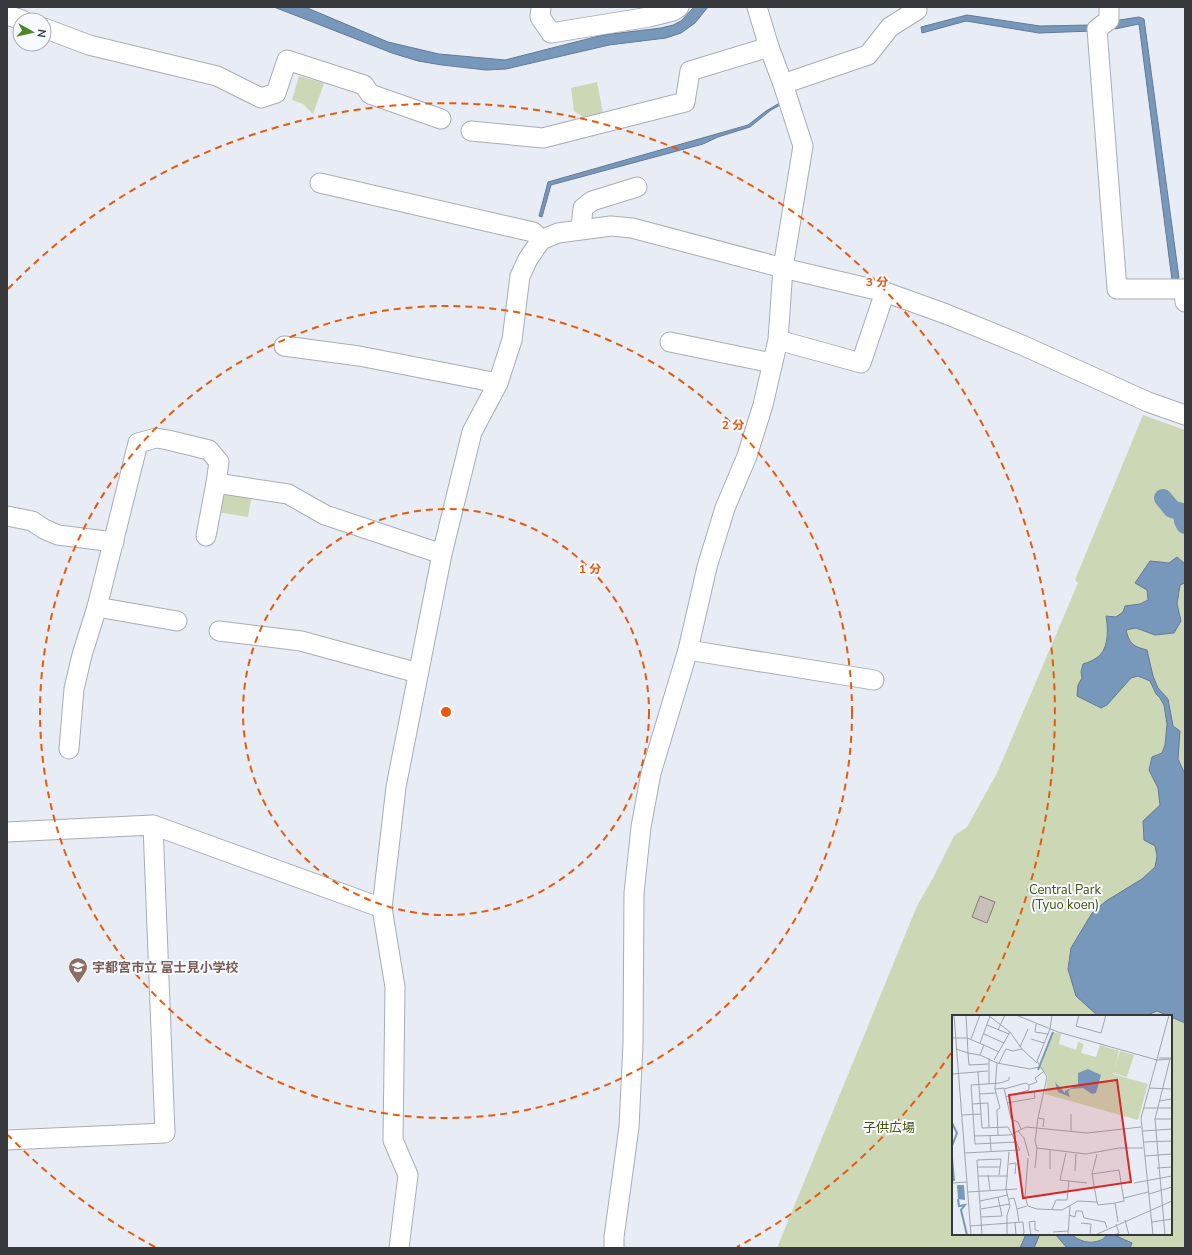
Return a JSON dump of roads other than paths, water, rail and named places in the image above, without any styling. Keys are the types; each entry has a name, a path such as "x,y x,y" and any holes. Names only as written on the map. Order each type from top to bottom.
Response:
{"street":[{"path":"541,7 540,17 551,33 649,12 673,11 679,7"},
{"path":"614,1248 614,1237 629,1127 633,1044 634,893 641,827 651,774 688,650 707,567 725,508 747,456 763,405 778,340 783,268 803,146 757,7"},
{"path":"783,84 868,55 890,27 917,10 917,7"},
{"path":"1109,7 1109,20 1098,29 1117,289 1185,293"},
{"path":"52,31 89,45 217,76 261,98 276,93 287,60 364,85 370,94 441,119"},
{"path":"471,131 543,138 685,102 690,71 769,47"},
{"path":"320,183 533,232 542,240"},
{"path":"581,229 583,208 592,201 637,187"},
{"path":"399,1248 408,1175 393,1140 395,987 382,908 396,787 442,554 472,432 498,383 512,340 520,276 528,259 542,240 558,233 581,229 611,226 632,228 783,268 885,292 946,314 1022,345 1135,396 1185,415"},
{"path":"778,340 861,363 885,292"},
{"path":"670,342 772,363"},
{"path":"284,346 359,356 498,383"},
{"path":"69,749 74,689 82,655 97,607 114,542 138,443 156,438 209,450 219,462 206,536"},
{"path":"216,483 288,494 325,516 442,554"},
{"path":"7,516 32,521 44,529 58,534 114,542"},
{"path":"97,607 177,621"},
{"path":"219,631 300,641 418,673"},
{"path":"688,650 874,680"},
{"path":"7,832 153,825 382,908"},
{"path":"7,1140 165,1133 153,825"}],"water":[{"path":"274,7 305,7 388,42 439,54 505,60 603,35 661,28 673,25 681,21 694,7 708,7 695,23 681,33 666,38 609,45 506,69 486,70 418,61 392,53"},
{"path":"967,15 1040,26 1091,25 1092,31 1039,33 966,21 922,33 921,27"},
{"path":"1139,17 1144,19 1179,278 1172,280 1139,24 1115,29 1113,21"},
{"path":"783,101 784,103 771,110 750,127 718,137 703,144 551,185 542,217 539,216 548,182 748,125 766,111"},
{"path":"1177,557 1185,564 1185,583 1180,585 1177,604 1181,621 1174,633 1155,635 1136,628 1126,630 1129,639 1133,644 1147,650 1153,676 1158,688 1168,699 1173,726 1180,731 1178,759 1185,774 1185,1023 1172,1017 1172,1015 1166,1015 1157,1011 1147,1015 1097,1015 1076,996 1068,969 1071,948 1092,913 1106,901 1142,879 1155,867 1157,856 1155,846 1144,840 1143,821 1160,805 1158,788 1149,770 1152,757 1162,753 1165,745 1167,724 1164,705 1156,694 1150,681 1138,676 1131,678 1107,705 1101,708 1077,696 1078,685 1082,678 1081,672 1083,664 1090,662 1100,655 1105,647 1107,636 1106,616 1116,617 1123,612 1125,606 1140,604 1148,600 1147,590 1135,583 1150,561 1169,563"},
{"path":"1026,1235 1040,1235 1034,1248 1020,1248"},
{"path":"1056,1235 1072,1235 1077,1239 1093,1242 1101,1240 1107,1235 1114,1235 1132,1243 1130,1248 1067,1248"}],"waterway":[{"path":"1163,498 1172,509 1182,512 1185,525"}],"place":[{"name":"宇都宮市立 富士見小学校","path":"78,984"}],"park label":[{"name":"Central Park (Tyuo koen)","path":"1065,896"},
{"name":"子供広場","path":"889,1127"}]}
